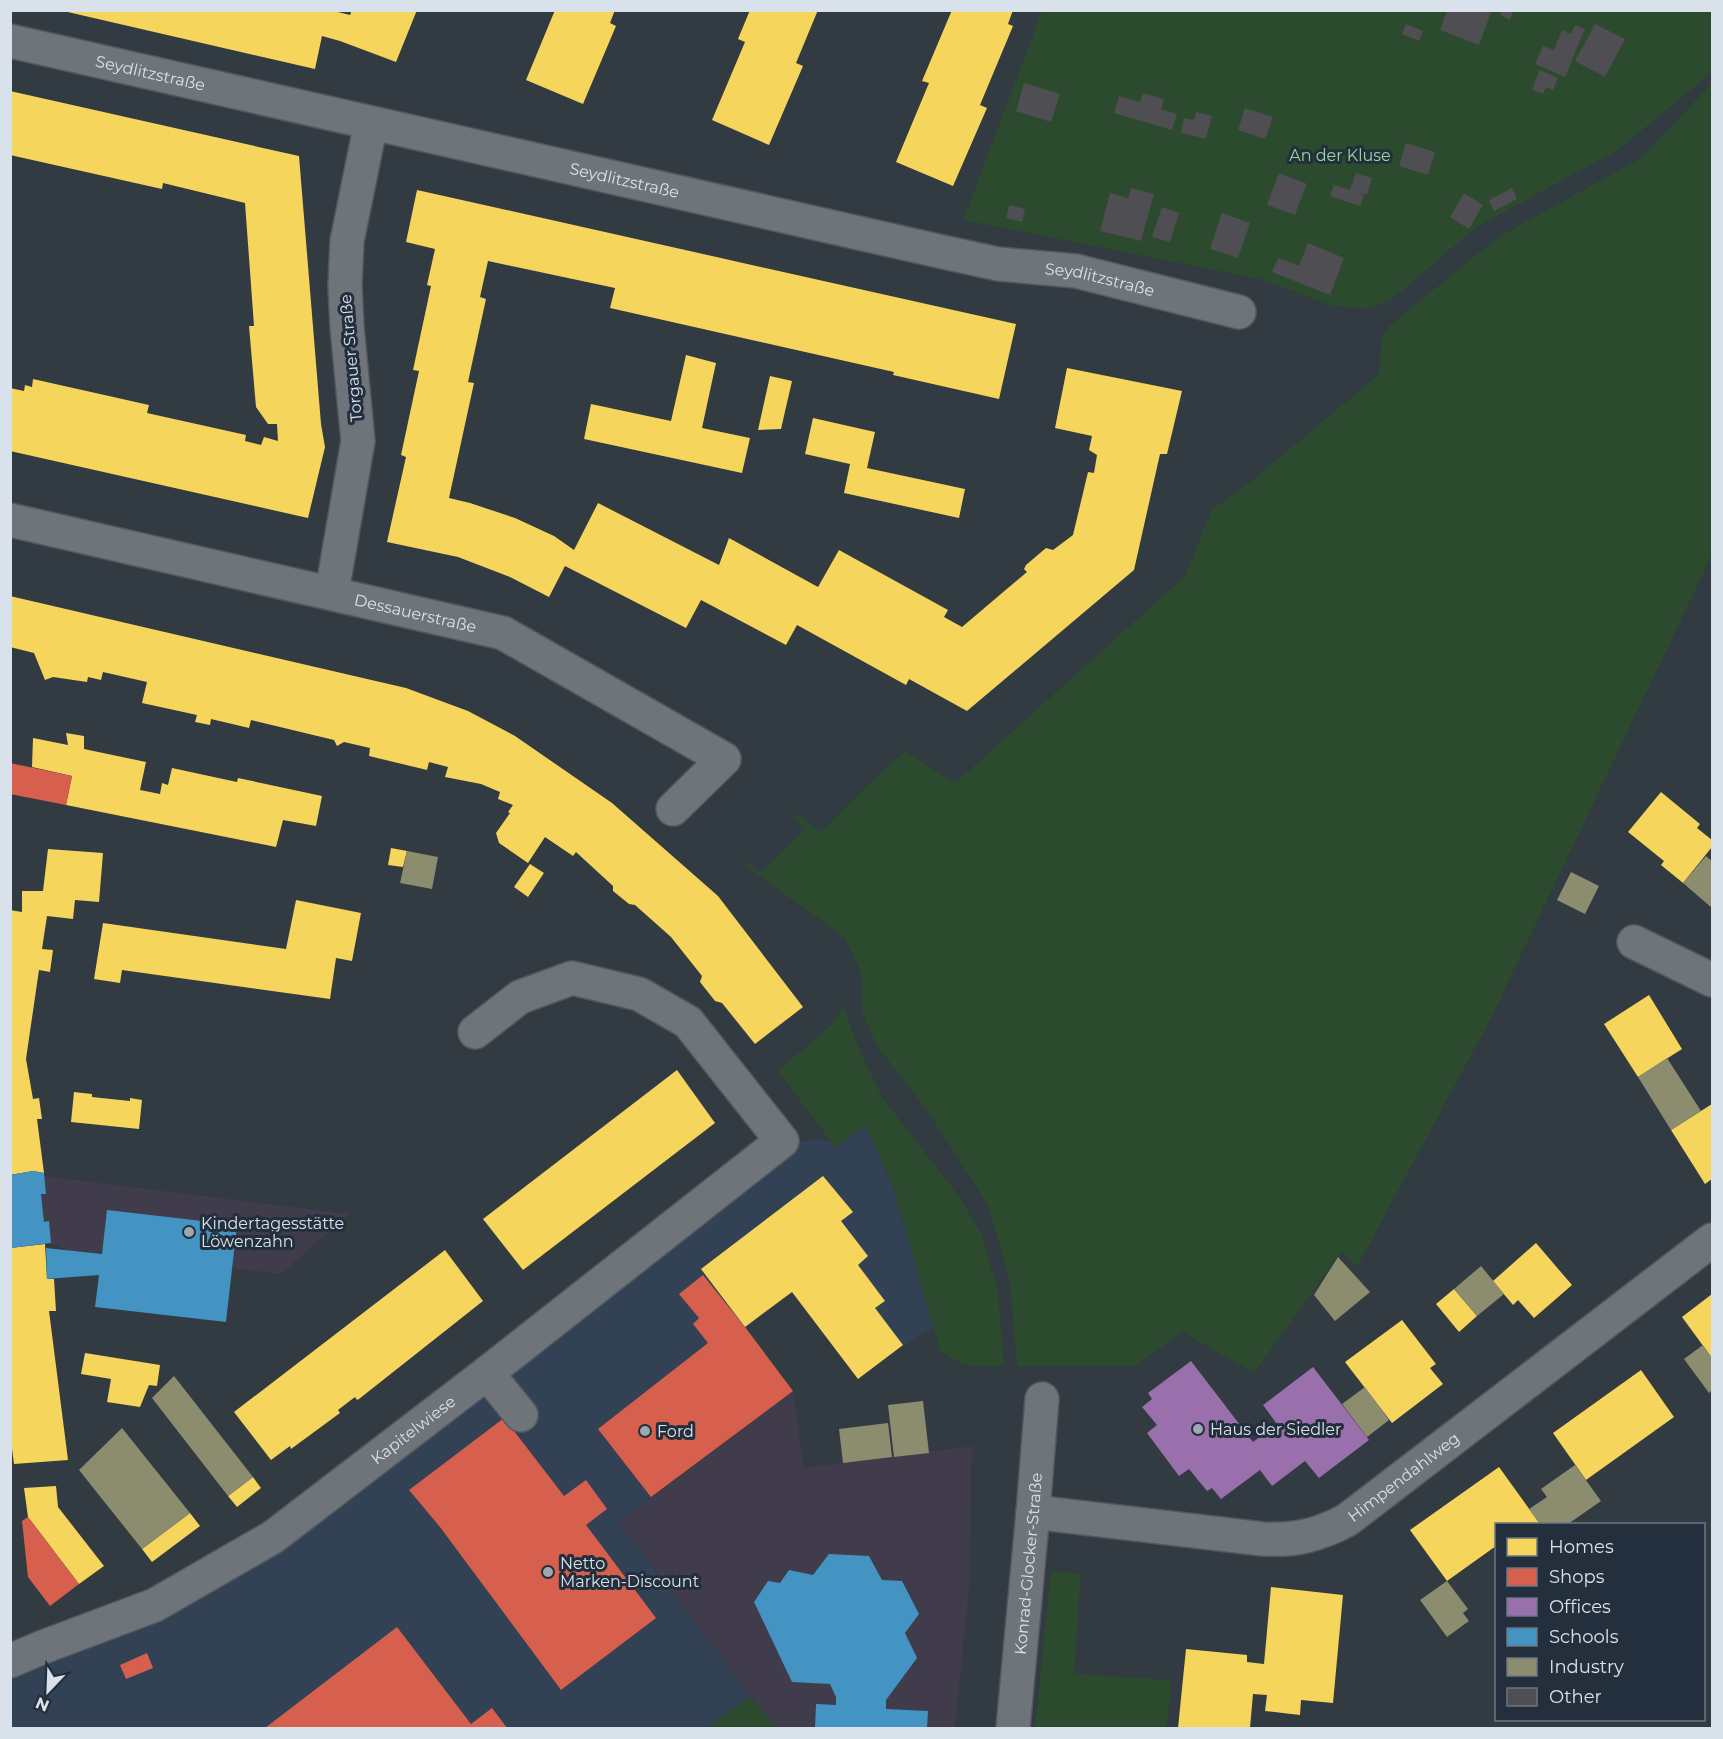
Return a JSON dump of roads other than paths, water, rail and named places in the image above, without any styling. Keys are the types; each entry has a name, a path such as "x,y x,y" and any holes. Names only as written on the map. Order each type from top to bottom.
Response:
{"street":[{"name":"Seydlitzstraße","path":"10,41 988,262 1076,271 1239,312"},
{"name":"Torgauer Straße","path":"332,592 358,441 347,327 345,285 347,242 371,123"},
{"name":"Dessauerstraße","path":"10,520 503,633 724,759 674,809"},
{"path":"1634,942 1713,980"},
{"name":"Kapitelwiese","path":"10,1661 155,1605 273,1537 487,1373 782,1141 688,1022 639,994 572,978 520,997 476,1032"},
{"name":"Himpendahlweg","path":"1034,1512 1273,1540 1311,1535 1329,1529 1347,1520 1713,1240"},
{"path":"487,1373 521,1415"},
{"name":"Konrad-Glocker-Straße","path":"1013,1728 1034,1512 1042,1399"}],"place":[{"name":"Kindertagesstätte Löwenzahn","path":"189,1232"},
{"name":"Haus der Siedler","path":"1198,1429"},
{"name":"Ford","path":"645,1431"},
{"name":"Netto Marken-Discount","path":"548,1572"}],"park label":[{"name":"An der Kluse","path":"1340,155"}]}
